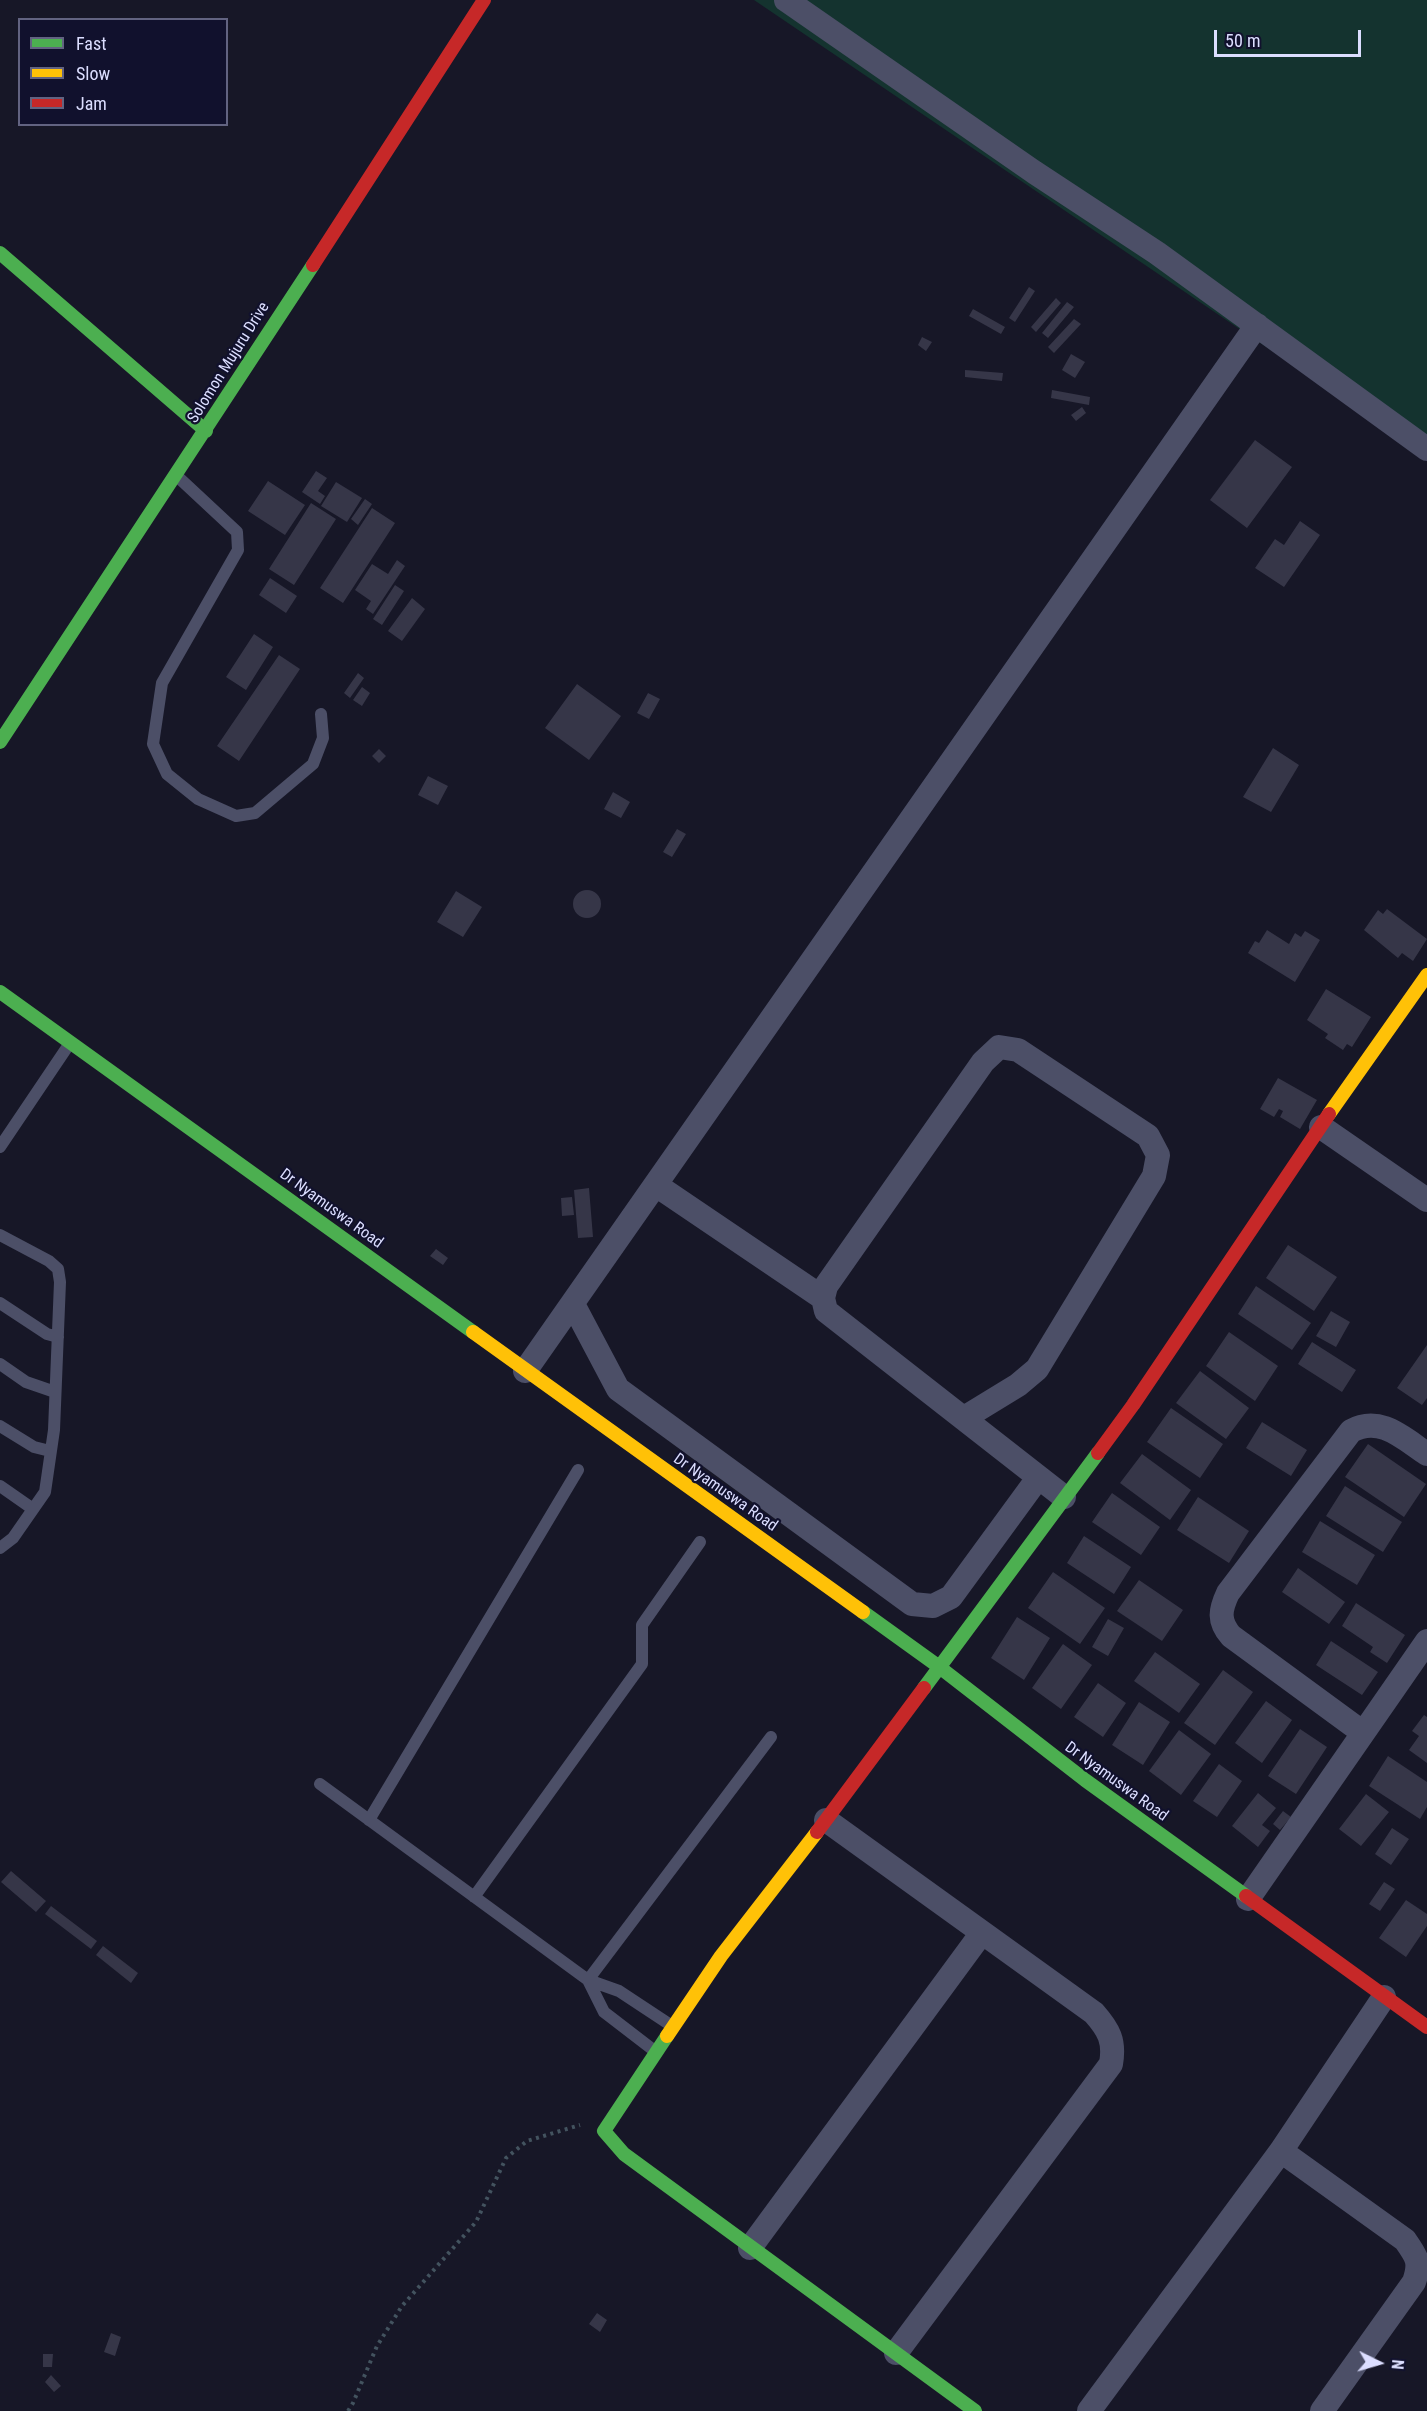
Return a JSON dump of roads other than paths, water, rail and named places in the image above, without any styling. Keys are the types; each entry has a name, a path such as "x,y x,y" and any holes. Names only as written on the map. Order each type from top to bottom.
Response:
{"street":[{"name":"Solomon Mujuru Drive","path":"0,742 206,430 484,0"},
{"path":"786,0 1034,172 1157,253 1335,385 1427,449"},
{"path":"0,253 206,430"},
{"path":"525,1371 1257,325"},
{"path":"975,2411 624,2154 604,2130 721,1956 826,1820 1133,1405 1427,975"},
{"name":"Dr Nyamuswa Road","path":"0,992 938,1666 985,1706 1248,1899 1427,2026"},
{"path":"964,1418 1018,1385 1037,1369 1154,1176 1158,1155 1148,1136 1018,1050 999,1047 983,1062 826,1286 823,1298 826,1311 1064,1497"},
{"path":"1321,1127 1427,1200"},
{"path":"656,1185 823,1298"},
{"path":"573,1304 618,1389 912,1604 933,1606 951,1597 1038,1478"},
{"path":"1362,1732 1231,1636 1223,1627 1220,1614 1228,1593 1351,1431 1362,1425 1373,1424 1386,1427 1427,1454"},
{"path":"1248,1899 1427,1641"},
{"path":"826,1820 981,1934 1094,2013 1108,2029 1114,2047 1111,2064 896,2352"},
{"path":"750,2248 981,1934"},
{"path":"1089,2411 1281,2151 1384,1997"},
{"path":"1281,2151 1405,2240 1415,2254 1419,2266 1414,2282 1322,2411"}],"lane":[{"path":"175,474 237,532 238,550 162,683 153,744 167,774 198,799 236,816 255,813 313,764 323,738 321,714"},
{"path":"0,1147 71,1042"},
{"path":"0,1235 49,1260 58,1269 55,1392 45,1492 13,1538 0,1548"},
{"path":"0,1304 47,1334 58,1337"},
{"path":"0,1364 26,1382 55,1392"},
{"path":"0,1426 34,1447 50,1451"},
{"path":"369,1820 578,1470"},
{"path":"0,1486 33,1509"},
{"path":"474,1897 642,1664 642,1625 700,1542"},
{"path":"588,1980 771,1737"},
{"path":"320,1784 588,1980 619,1991 673,2026"},
{"path":"588,1980 604,2012 656,2052"}]}
